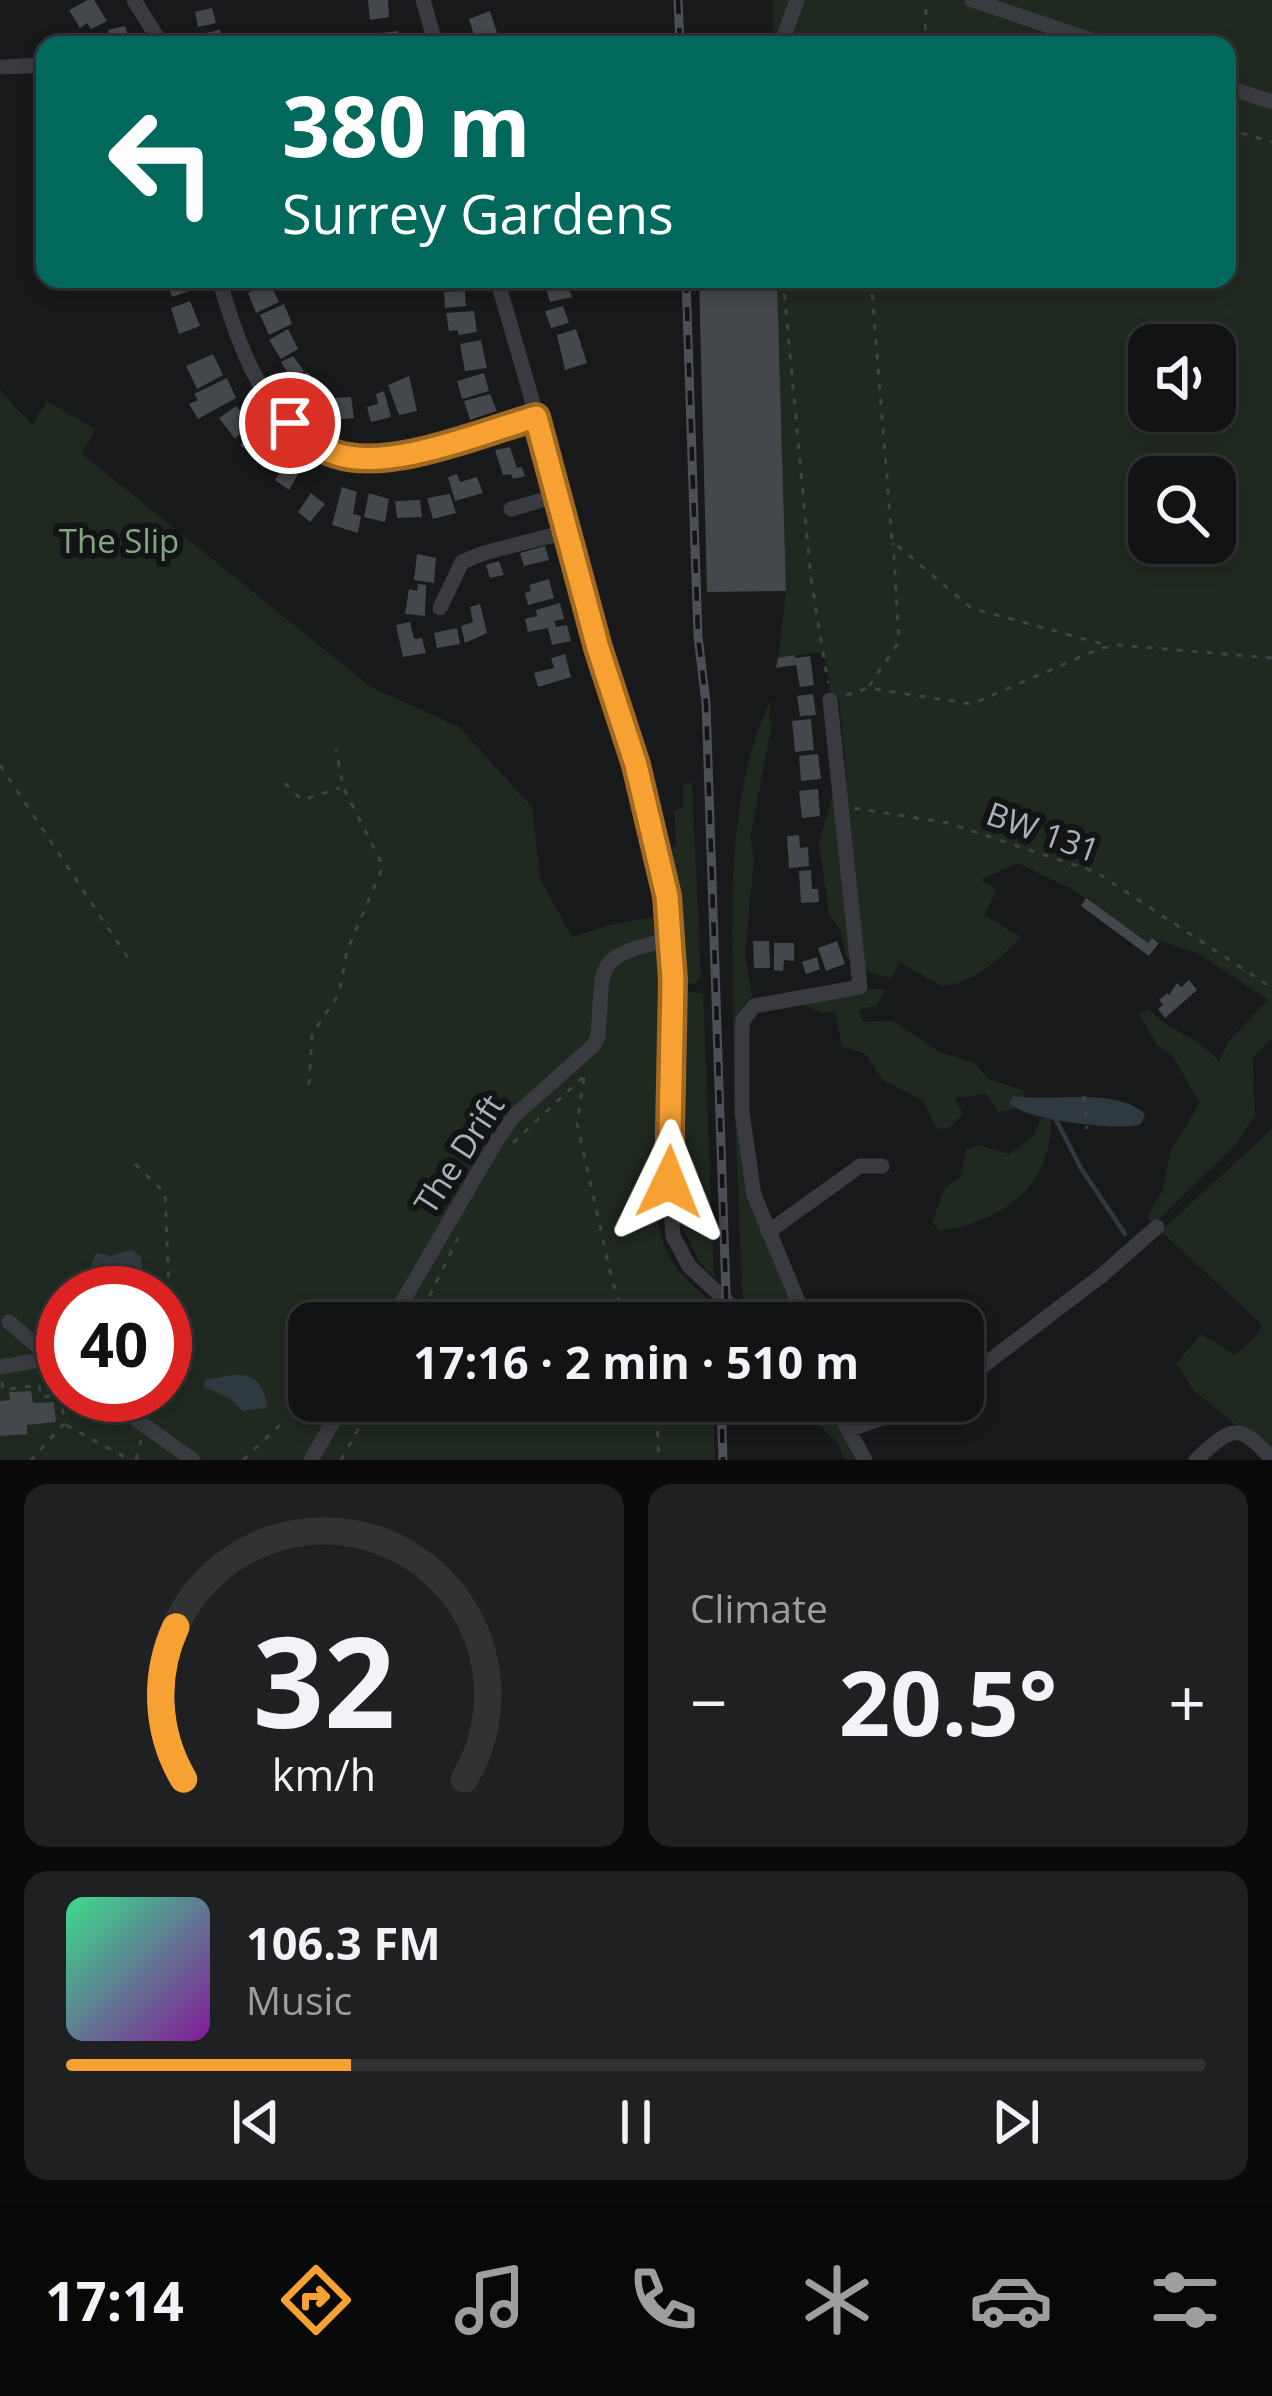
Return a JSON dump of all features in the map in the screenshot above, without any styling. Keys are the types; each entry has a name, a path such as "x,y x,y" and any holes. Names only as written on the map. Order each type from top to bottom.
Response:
{"street":[{"path":"134,0 156,36"},
{"path":"423,0 433,36"},
{"path":"784,36 797,0"},
{"path":"972,0 1079,36"},
{"path":"3,67 36,65"},
{"path":"1236,90 1272,102"},
{"path":"222,288 259,385 290,423 335,454 390,457 536,417"},
{"path":"499,288 570,530 598,648 636,765 667,896 672,939 669,1182 673,1236 689,1266 728,1302"},
{"path":"511,509 557,496"},
{"path":"440,608 462,562 570,530"},
{"path":"798,1302 754,1196 742,1112 743,1020 748,1010 761,1003 860,987 830,700"},
{"name":"The Drift","path":"403,1302 498,1138 532,1098 594,1045 601,974 609,961 635,947 672,939"},
{"path":"768,1232 860,1166 882,1166"},
{"path":"984,1365 1157,1227"},
{"path":"9,1322 36,1345"},
{"path":"0,1367 36,1364"},
{"path":"140,1422 193,1460"},
{"path":"311,1460 333,1422"},
{"path":"846,1422 865,1460"},
{"path":"850,1429 870,1422"},
{"path":"1196,1460 1238,1430 1249,1434 1272,1459"}],"path":[{"path":"925,36 926,0"},
{"path":"1236,132 1272,142"},
{"path":"784,288 811,578 830,700 868,688 972,704 1112,646"},
{"path":"868,688 899,642 873,288"},
{"path":"892,541 971,608 1112,646 1272,658"},
{"path":"309,1085 312,1034 339,994 346,951 383,866 343,787 336,749"},
{"path":"0,765 132,964"},
{"path":"285,783 302,800 343,787"},
{"name":"BW 131","path":"841,805 948,824 1096,872 1272,988"},
{"path":"500,1155 585,1075 578,1123 619,1302"},
{"path":"1084,1096 1087,1129"},
{"path":"135,1164 165,1193 168,1266"},
{"path":"426,1302 460,1233"},
{"path":"0,1367 3,1390 39,1385 41,1397 62,1395 64,1424 31,1460"},
{"path":"243,1460 284,1421"},
{"path":"341,1460 362,1422"},
{"path":"657,1422 659,1460"},
{"path":"64,1424 130,1460"}],"green space":[{"path":"773,0 1272,0 1272,1038 1253,1057 1255,1116 1235,1145 1154,1224 1147,1216 1162,1192 1171,1150 1200,1103 1172,1055 1157,1045 1138,1013 1148,1009 1219,1061 1228,1042 1268,1000 1197,953 1152,938 1148,943 1072,889 1018,863 981,880 997,890 984,915 1021,937 975,975 941,986 900,962 891,978 869,972 846,957 840,929 829,915 819,842 834,791 847,780 839,699 831,692 824,652 778,658 786,591 777,288 1236,288 1236,36 772,36"},
{"name":"The Slip","path":"0,390 32,425 47,401 95,429 82,454 371,687 459,727 532,807 540,879 572,937 660,916 662,1047 655,1207 667,1252 710,1302 288,1302 288,1422 714,1422 715,1460 0,1460"},
{"path":"770,701 772,724 750,838 754,859 745,954 752,995 742,1007 737,1037 747,1184 794,1302 743,1302 733,886 739,811 756,737"},
{"path":"692,783 701,978 695,984 684,983 680,908 663,851 676,845 674,811 683,807 683,785"},
{"path":"682,990 703,994 714,1277 700,1263 676,1214"},
{"path":"886,990 877,1005 859,1010 863,1022 893,1021 939,1052 975,1063 988,1079 1023,1090 1024,1097 1013,1096 1010,1103 1015,1109 998,1112 986,1094 955,1098 963,1114 948,1129 936,1128 923,1101 883,1080 865,1054 842,1046 835,1012 821,1013 804,1005 802,999"},
{"path":"1042,1117 1051,1119 1049,1143 1033,1182 1002,1210 939,1231 932,1222 945,1188 960,1178 966,1149 979,1145 1009,1154 1032,1138"},
{"path":"1272,1129 1272,1460 1262,1460 1232,1421 1195,1392 1176,1364 1201,1334 1235,1355 1262,1325 1161,1231"},
{"path":"817,1422 834,1422 858,1459 845,1460 837,1442"}],"shaded area":[{"path":"1013,1096 1101,1098 1145,1114 1141,1124 1130,1126 1073,1123 1018,1109 1009,1103"},
{"path":"132,1249 141,1257 142,1266 91,1266 96,1253 111,1256"},
{"path":"246,1376 260,1385 265,1408 243,1411 229,1398 204,1387 205,1380"}],"building":[{"path":"94,0 107,21 91,29 87,23 80,28 69,10"},
{"path":"368,0 388,0 389,17 370,20"},
{"path":"212,8 216,23 198,27 195,12"},
{"path":"490,11 498,36 474,36 469,19"},
{"path":"125,26 128,36 110,36 108,30"},
{"path":"169,288 188,288 189,291 172,297"},
{"path":"272,288 279,302 256,313 248,293"},
{"path":"546,288 568,288 572,297 550,302"},
{"path":"699,288 777,288 786,591 707,592"},
{"path":"465,291 466,306 445,308 444,292"},
{"path":"190,301 200,326 179,334 171,308"},
{"path":"284,304 292,324 269,335 260,315"},
{"path":"563,306 569,323 551,328 545,311"},
{"path":"474,311 477,332 459,335 457,330 449,331 446,313"},
{"path":"288,329 298,349 281,359 269,340"},
{"path":"576,329 587,363 565,370 557,335"},
{"path":"481,340 487,368 465,371 460,344"},
{"path":"213,354 223,375 197,389 186,366"},
{"path":"293,356 304,371 292,379 281,362"},
{"path":"307,372 322,388 309,402 293,383"},
{"path":"484,373 489,391 462,399 457,381"},
{"path":"409,376 417,411 399,415 388,385"},
{"path":"227,378 236,398 198,419 189,404 198,400 194,394"},
{"path":"384,391 391,417 371,422 367,407 378,404 376,394"},
{"path":"490,394 497,411 470,420 464,401"},
{"path":"351,397 354,418 335,420 331,398"},
{"path":"236,406 252,423 235,439 219,418"},
{"path":"255,430 275,448 260,462 240,445"},
{"path":"510,447 525,476 503,475 495,450"},
{"path":"287,461 301,469 289,490 275,480"},
{"path":"457,474 460,482 477,477 483,493 455,501 448,477"},
{"path":"342,487 357,492 353,514 361,516 358,533 332,525"},
{"path":"311,493 325,504 310,522 298,512"},
{"path":"369,493 389,499 385,522 364,517"},
{"path":"450,494 456,513 433,519 427,498"},
{"path":"420,500 422,517 397,518 395,501"},
{"path":"545,546 549,560 524,566 520,553"},
{"path":"417,554 436,558 434,583 414,580"},
{"path":"499,561 504,575 490,578 486,565"},
{"path":"549,579 554,598 528,605 529,585"},
{"path":"418,584 426,585 425,616 405,614 409,589 417,591"},
{"path":"560,603 564,619 554,621 556,627 567,625 571,641 552,645 548,628 528,632 525,619 537,616 536,610"},
{"path":"480,604 487,633 465,643 461,626 473,622 470,607"},
{"path":"410,622 414,639 422,638 426,653 403,657 396,625"},
{"path":"457,628 460,644 437,648 434,633"},
{"path":"565,654 571,677 538,687 534,673 554,668 551,658"},
{"path":"810,656 814,685 800,687 796,665 776,668 778,658"},
{"path":"813,694 816,715 800,716 797,696"},
{"path":"811,719 814,750 795,752 792,721"},
{"path":"818,754 821,779 801,781 799,756"},
{"path":"818,789 820,816 802,818 799,791"},
{"path":"799,835 800,848 808,847 809,866 789,868 787,836"},
{"path":"811,870 812,889 818,889 819,902 801,903 799,871"},
{"path":"1086,898 1148,943 1152,938 1159,943 1149,956 1081,906"},
{"path":"753,941 769,941 770,968 754,968"},
{"path":"837,941 845,964 826,971 818,948"},
{"path":"774,943 794,943 794,961 784,960 783,971 774,970"},
{"path":"817,957 820,969 806,974 802,962"},
{"path":"1189,980 1197,990 1165,1018 1158,1009 1163,1005 1159,1000 1177,983 1181,987"},
{"path":"31,1391 36,1422 56,1422 27,1425 27,1434 0,1436 0,1401 10,1400 9,1392"}],"waterway":[{"path":"1054,1116 1082,1170 1125,1234"}],"railway":[{"path":"678,0 680,36"},
{"path":"686,288 726,1302"},
{"path":"722,1422 723,1460"}],"route":[{"path":"290,423 321,448 364,458 416,451 536,417 598,648 636,765 667,896 673,980 669,1182"}]}
